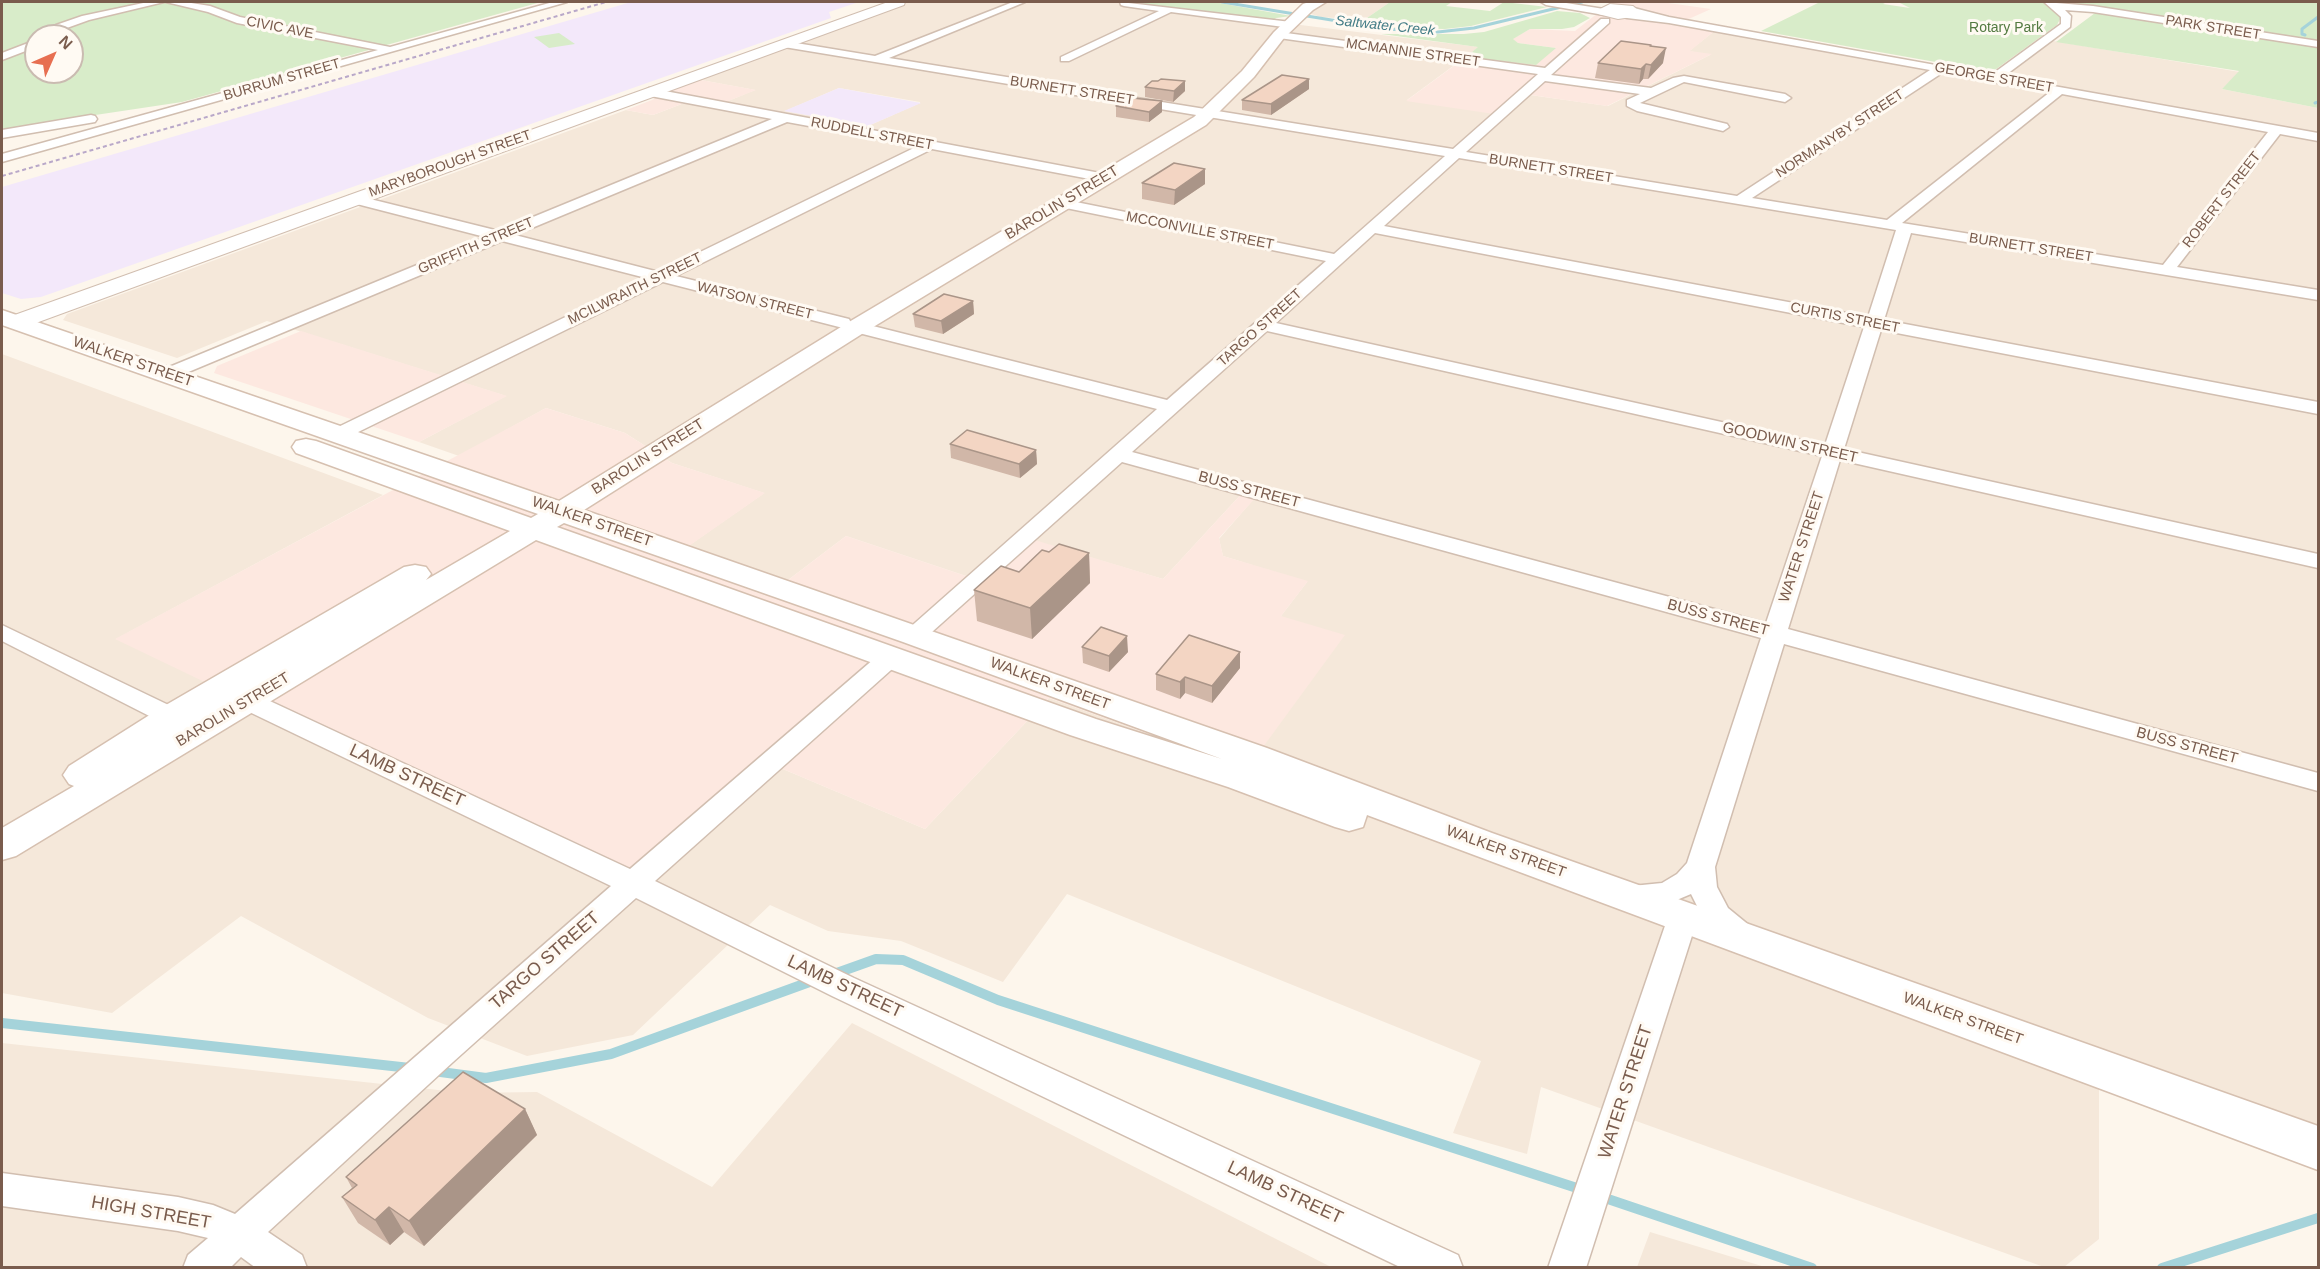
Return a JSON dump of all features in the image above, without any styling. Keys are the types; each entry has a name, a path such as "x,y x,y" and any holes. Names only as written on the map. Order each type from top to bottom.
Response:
{"main road":[{"name":"BAROLIN STREET","path":"850,325 1161,145 1248,74 1276,39 1304,11"},
{"name":"BAROLIN STREET","path":"2,846 248,701 535,515 1202,113"},
{"name":"WALKER STREET","path":"5,326 168,374 339,434 535,515 769,584 811,612 880,638 888,647 903,646 1034,709 1083,727 1680,926 1749,940 2319,1148"},
{"name":"WALKER STREET","path":"5,326 903,646 1254,757 1478,843 1626,896 1680,926 1779,972 2093,1067"},
{"name":"BAROLIN STREET","path":"2,825 172,717 535,515"},
{"path":"39,801 84,782 181,723 231,703 248,701"}],"street":[{"path":"69,24 159,2"},
{"name":"CIVIC AVE","path":"171,2 210,9 237,20 390,49"},
{"name":"BURRUM STREET","path":"2,158 562,2"},
{"name":"MARYBOROUGH STREET","path":"5,326 900,2"},
{"path":"876,59 1020,2"},
{"name":"GEORGE STREET","path":"1546,2 1619,11 2319,136"},
{"path":"1124,3 1170,9 1304,11"},
{"path":"1994,78 2062,28 2067,21 2066,16 2056,3"},
{"name":"PARK STREET","path":"2056,3 2106,12"},
{"name":"PARK STREET","path":"2056,3 2319,44"},
{"path":"1065,59 1170,9"},
{"name":"TARGO STREET","path":"202,1268 441,1052 1619,11"},
{"name":"PARK STREET","path":"2066,16 2077,12 2106,12"},
{"name":"MCMANNIE STREET","path":"1276,39 1545,74 1652,92"},
{"name":"BURNETT STREET","path":"784,44 2319,295"},
{"path":"2,57 24,48"},
{"name":"NORMANYBY STREET","path":"1740,200 1940,69"},
{"path":"1724,126 1631,104 1677,80 1690,79 1785,98"},
{"path":"1897,226 2060,90"},
{"name":"RUDDELL STREET","path":"649,92 1095,176"},
{"path":"2,134 155,110 170,111"},
{"name":"GRIFFITH STREET","path":"168,374 785,118"},
{"name":"ROBERT STREET","path":"2167,270 2277,129"},
{"name":"MCILWRAITH STREET","path":"339,434 931,145"},
{"name":"WATSON STREET","path":"354,199 1171,407"},
{"name":"MCCONVILLE STREET","path":"1061,203 1338,259"},
{"name":"WATER STREET","path":"1626,896 1644,898 1660,896 1673,891 1687,882 1700,867 1875,324 1897,226"},
{"name":"CURTIS STREET","path":"1372,228 2319,408"},
{"name":"GOODWIN STREET","path":"1262,325 2319,561"},
{"name":"BUSS STREET","path":"1117,454 2319,782"},
{"path":"2,632 172,717"},
{"name":"LAMB STREET","path":"248,701 633,883 843,987 1444,1268"},
{"path":"1700,867 1702,887 1717,916 1727,927 1749,940"},
{"name":"WATER STREET","path":"1568,1268 1680,926"},
{"name":"HIGH STREET","path":"2,1190 178,1214 213,1222 240,1234 288,1268"}],"shaded area":[{"path":"631,2 859,2 829,12 831,18 41,297 21,299 2,293 2,187"},
{"path":"901,2 1114,2 1479,47 1407,100 1523,94 1608,106 1710,55 1689,51 1717,29 1995,79 2047,40 2240,72 2222,89 2318,108 2318,1144 2099,1068 2099,1239 2064,1267 2044,1267 1541,1087 1527,1154 1453,1133 1481,1061 1067,894 1003,982 901,941 828,931 770,905 633,1035 527,1056 428,1018 241,916 112,1013 2,993 2,354 383,495 116,639 771,764 925,829 1049,698 1247,769 1281,616 1307,582 1223,556 1219,539 1258,494 1245,490 1163,579 1025,538 978,580 846,536 767,596 668,560 764,493 672,463 625,433 546,408 459,456 419,442 506,396 267,321 177,358 63,320 67,314 626,110 653,115 692,100 718,105 755,90 690,78","holes":["839,88 920,102 868,126 785,111"]},
{"path":"1314,2 1390,2 1364,20 1321,17 1305,12"},
{"path":"1612,2 1661,2 1711,9 1682,22 1717,29 1690,51 1712,54 1607,106 1524,94 1501,115 1406,101 1466,57 1556,48 1518,43 1512,39 1530,29 1575,31"},
{"path":"690,78 756,90 718,105 692,100 653,115 626,110 652,100"},
{"path":"839,88 921,103 868,126 784,111"},
{"path":"301,331 507,396 419,442 214,373 217,366"},
{"path":"546,408 625,433 672,463 765,493 669,560 767,596 846,536 978,580 1025,537 1163,579 1245,490 1259,494 1219,538 1223,556 1308,581 1281,616 1345,635 1247,769 1049,698 925,829 771,764 632,887 115,639"},
{"path":"852,1023 1331,1267 2,1268 2,1043 466,1093 537,1092 712,1187"},
{"path":"1650,1232 1765,1267 1637,1267"}],"green space":[{"path":"2,2 541,2 182,102 2,129"},
{"path":"1126,2 1214,2 1291,16 1276,18 1273,21"},
{"path":"1390,2 1452,2 1446,6 1490,11 1504,2 1547,7 1471,26 1445,29 1394,28 1369,24 1364,20"},
{"name":"Rotary Park","path":"1820,2 1887,2 1883,4 1910,8 1898,2 2042,2 2050,6 2060,16 2060,19 2057,25 1992,72 1761,31"},
{"path":"2068,2 2318,2 2318,41 2121,13"},
{"path":"1557,11 1580,13 1590,18 1574,27 1530,29 1513,39 1518,43 1556,48 1536,65 1466,57 1478,47 1381,34 1484,32"},
{"path":"2095,13 2318,47 2318,108 2222,89 2239,71 2056,42"},
{"path":"559,33 575,44 549,48 534,37"}],"building":[{"path":"1621,41 1666,48 1651,65 1646,64 1641,69 1598,63"},
{"path":"1282,75 1309,79 1271,104 1242,100"},
{"path":"1161,79 1185,81 1174,91 1145,87 1152,81"},
{"path":"1132,98 1162,101 1149,112 1116,106"},
{"path":"1174,163 1205,169 1175,190 1142,183"},
{"path":"944,294 973,301 941,321 913,314"},
{"path":"967,430 1036,450 1019,464 950,444"},
{"path":"1059,544 1089,553 1030,608 974,590 1001,566 1019,572 1042,550 1049,552"},
{"path":"1101,627 1127,636 1109,656 1082,647"},
{"path":"1189,635 1240,652 1212,686 1185,677 1180,682 1156,674"},
{"path":"463,1072 525,1109 409,1221 389,1207 375,1220 342,1197 357,1185 346,1177"}],"waterway":[{"name":"Saltwater Creek","path":"1222,2 1386,29 1438,32 1474,28 1582,2"},
{"path":"2305,35 2302,34 2302,29 2318,17"},
{"path":"834,974 876,959 903,960 998,1000 1583,1190"},
{"path":"433,1071 486,1078 611,1054 815,980"},
{"path":"2,1023 410,1068"},
{"path":"1602,1197 1812,1268"},
{"path":"2162,1268 2318,1218"}],"railway":[{"path":"2,176 606,2"}]}
